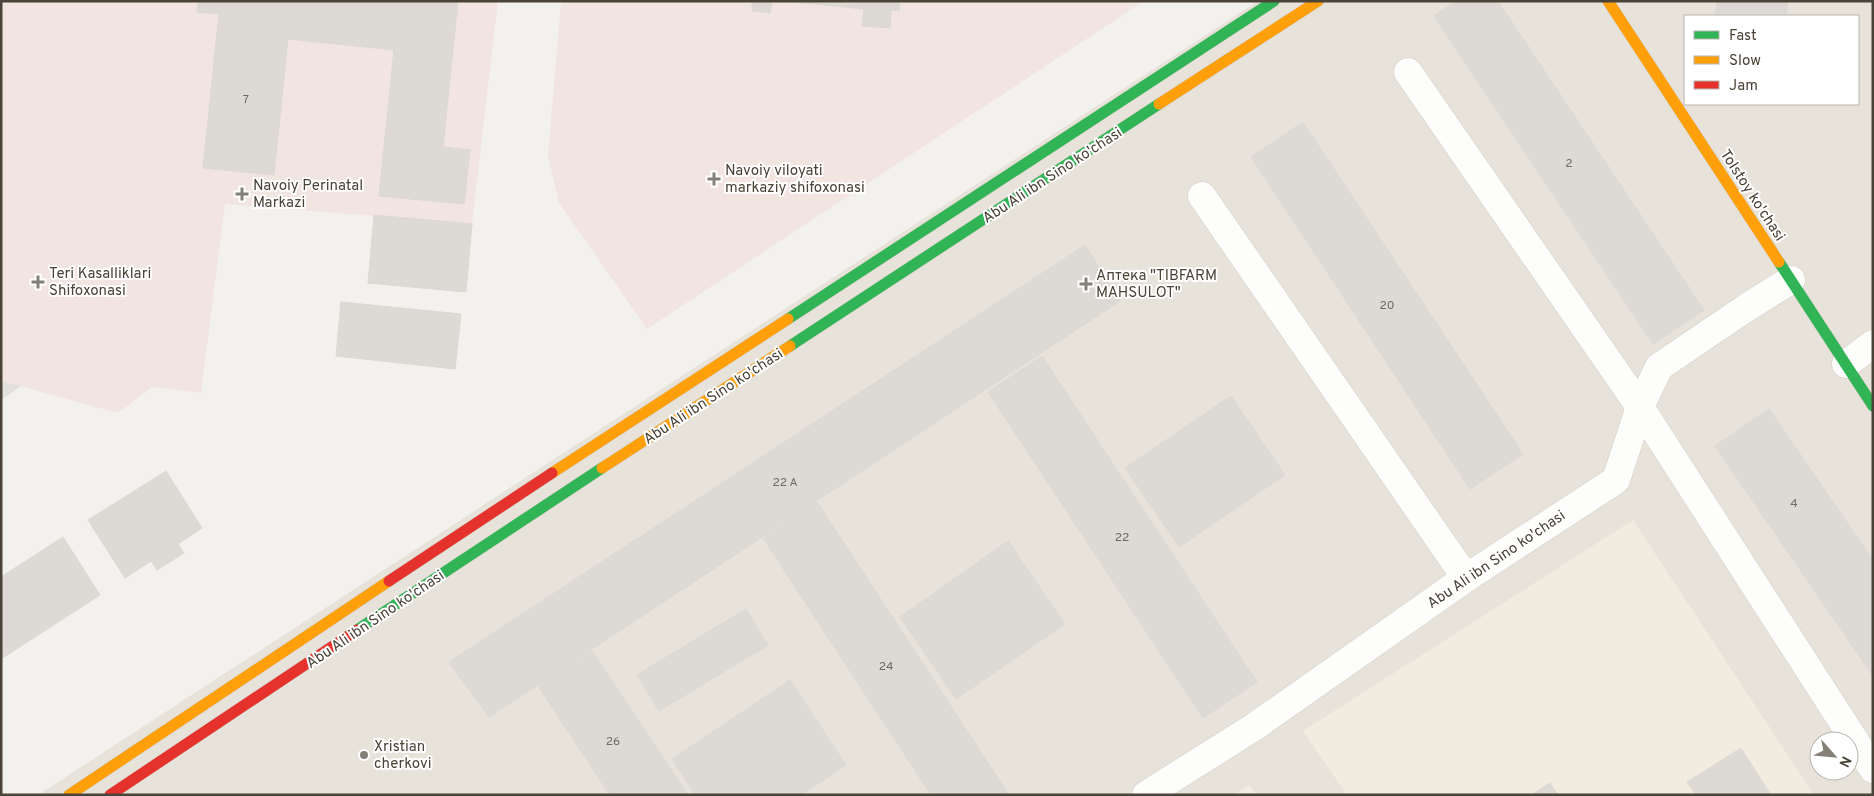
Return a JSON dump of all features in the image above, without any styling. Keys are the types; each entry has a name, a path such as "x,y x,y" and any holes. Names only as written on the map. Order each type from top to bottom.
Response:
{"street":[{"name":"Abu Ali ibn Sino ko'chasi","path":"69,795 598,443 1274,1"},
{"name":"Abu Ali ibn Sino ko'chasi","path":"110,795 521,521 1318,1"},
{"name":"Tolstoy ko'chasi","path":"1608,1 1873,406"},
{"path":"1408,72 1640,407 1873,769"},
{"path":"1202,196 1466,578"},
{"name":"Abu Ali ibn Sino ko'chasi","path":"1146,795 1254,727 1466,578 1616,480 1640,407 1659,367 1791,280"},
{"path":"1846,364 1873,344"}],"shaded area":[{"name":"Navoiy Perinatal Markazi","path":"1,1 498,1 472,224 225,204 201,393 152,387 118,413 1,381"},
{"name":"Navoiy viloyati markaziy shifoxonasi","path":"561,1 1144,1 647,329 559,203 548,156"},
{"path":"1258,1 1873,1 1873,795 38,795"},
{"path":"1,381 21,386 1,400"},
{"path":"1633,520 1814,795 1347,795 1303,731"},
{"path":"1249,785 1256,795 1234,795"}],"building":[{"path":"198,1 458,1 443,147 470,150 464,204 379,196 394,50 288,39 274,175 203,168 219,14 197,12"},
{"path":"752,1 772,1 770,13 752,11"},
{"path":"784,1 900,1 899,11 891,10 890,28 862,26 864,9"},
{"path":"1456,1 1498,1 1704,310 1653,344 1434,16"},
{"path":"1717,1 1788,1 1786,15 1715,15"},
{"path":"1303,122 1523,454 1470,489 1251,157"},
{"path":"374,215 472,224 466,292 368,283"},
{"path":"1085,245 1120,301 489,717 449,662"},
{"path":"341,302 461,314 455,369 336,356"},
{"path":"1042,356 1257,682 1203,718 988,392"},
{"path":"1231,396 1285,475 1179,547 1125,468"},
{"path":"1769,409 1873,560 1873,676 1715,446"},
{"path":"166,471 202,528 178,544 184,553 157,570 151,561 125,578 88,520"},
{"path":"817,502 1009,795 931,795 763,538"},
{"path":"63,537 100,595 1,659 1,577"},
{"path":"1008,541 1065,624 956,699 900,617"},
{"path":"746,609 768,645 659,711 637,675"},
{"path":"592,651 688,795 610,795 538,686"},
{"path":"790,680 846,765 801,795 695,795 672,759"},
{"path":"1741,748 1771,795 1696,795 1687,782"},
{"path":"1550,783 1558,795 1531,795"}],"traffic: fast":[{"path":"788,319 1274,1"},
{"path":"790,346 1159,104"},
{"path":"1779,262 1873,406"},
{"path":"357,630 602,468"}],"traffic: slow":[{"path":"1159,104 1318,1"},
{"path":"1608,1 1779,262"},
{"path":"552,473 788,319"},
{"path":"602,468 790,346"},
{"path":"69,795 389,581"}],"traffic: jam":[{"path":"389,581 552,473"},
{"path":"110,795 357,630"}],"place":[{"name":"Navoiy viloyati markaziy shifoxonasi","path":"714,179"},
{"name":"Navoiy Perinatal Markazi","path":"242,194"},
{"name":"Teri Kasalliklari Shifoxonasi","path":"38,282"},
{"name":"Аптека \"TIBFARM MAHSULOT\"","path":"1086,284"},
{"name":"Xristian cherkovi","path":"364,755"}]}
